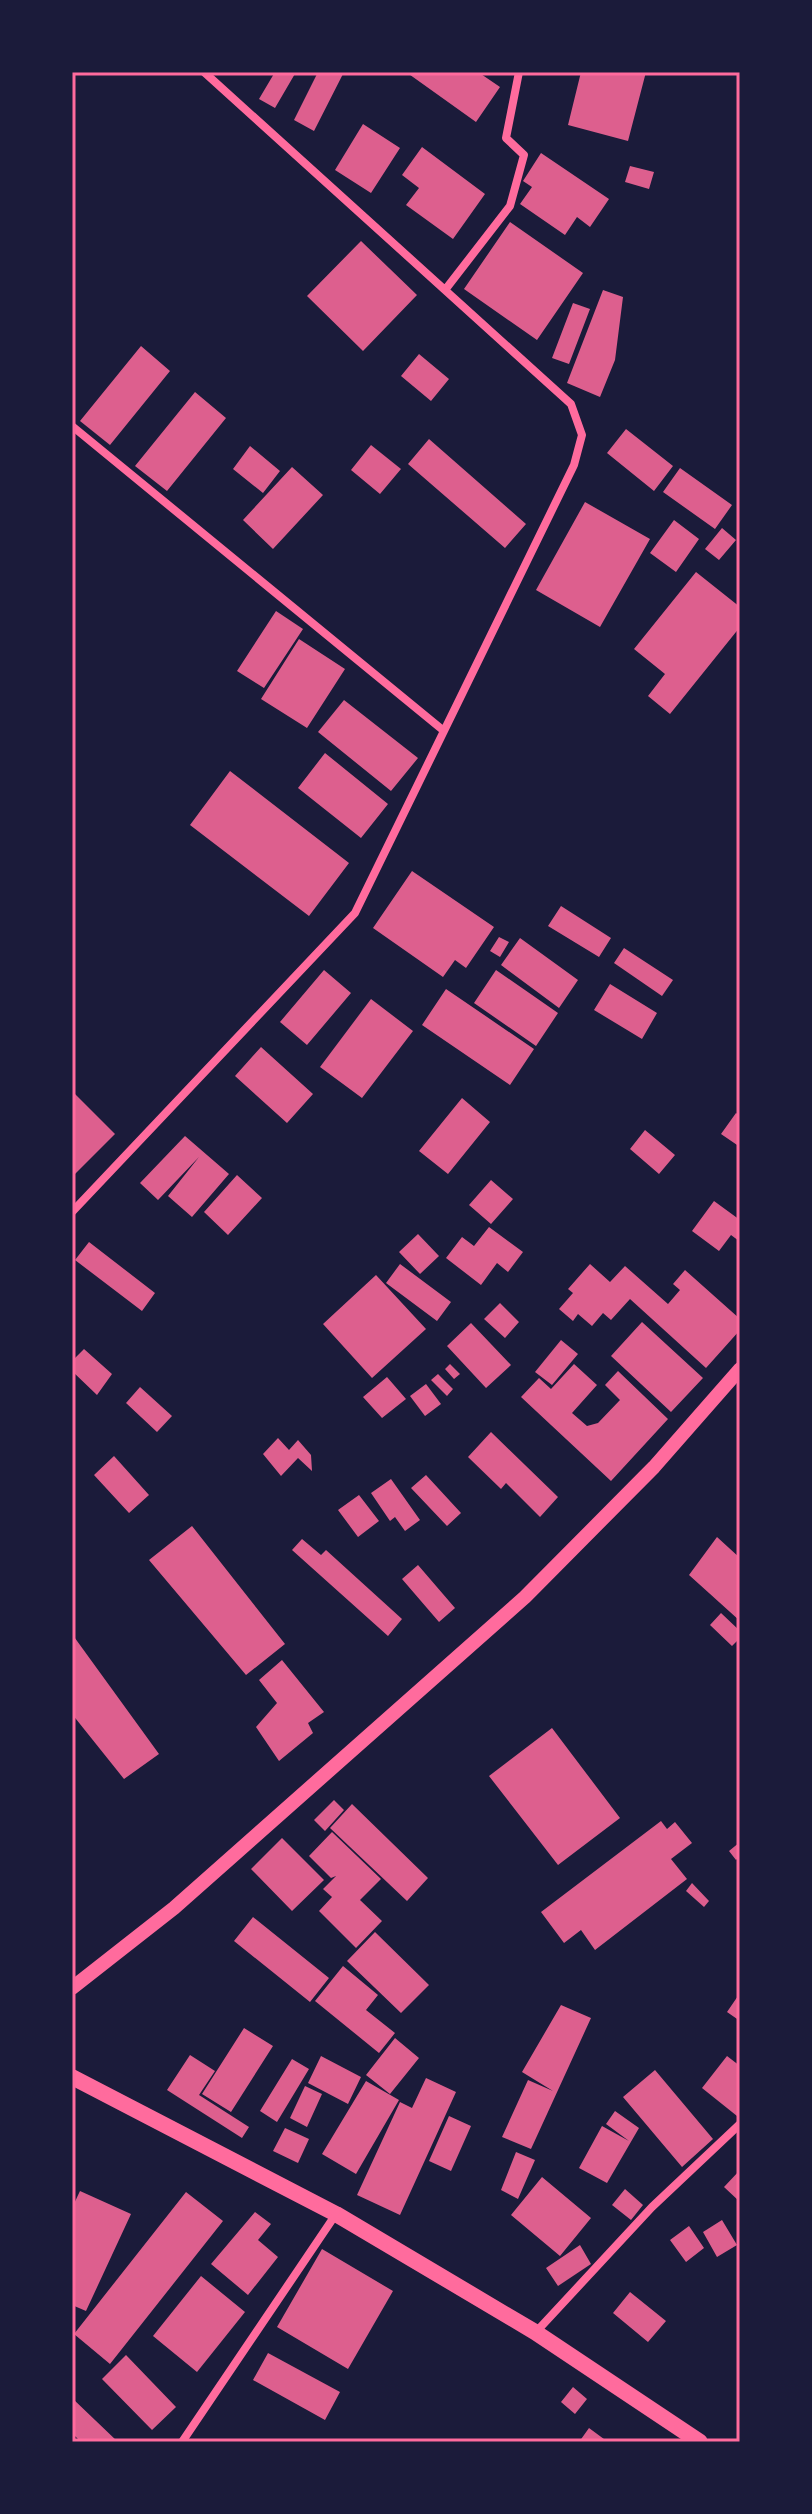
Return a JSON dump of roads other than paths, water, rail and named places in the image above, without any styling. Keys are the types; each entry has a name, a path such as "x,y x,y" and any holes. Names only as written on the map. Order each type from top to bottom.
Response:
{"main road":[{"path":"72,2077 336,2214 535,2332 700,2442"}],"street":[{"path":"72,1212 355,913 574,465 582,435 571,404 204,72"},
{"path":"445,290 510,206 524,155 506,138 519,72"},
{"path":"72,426 444,731"},
{"path":"72,1988 174,1908 525,1597 654,1467 740,1369"},
{"path":"535,2332 652,2207 740,2124"},
{"path":"182,2442 336,2214"}]}
